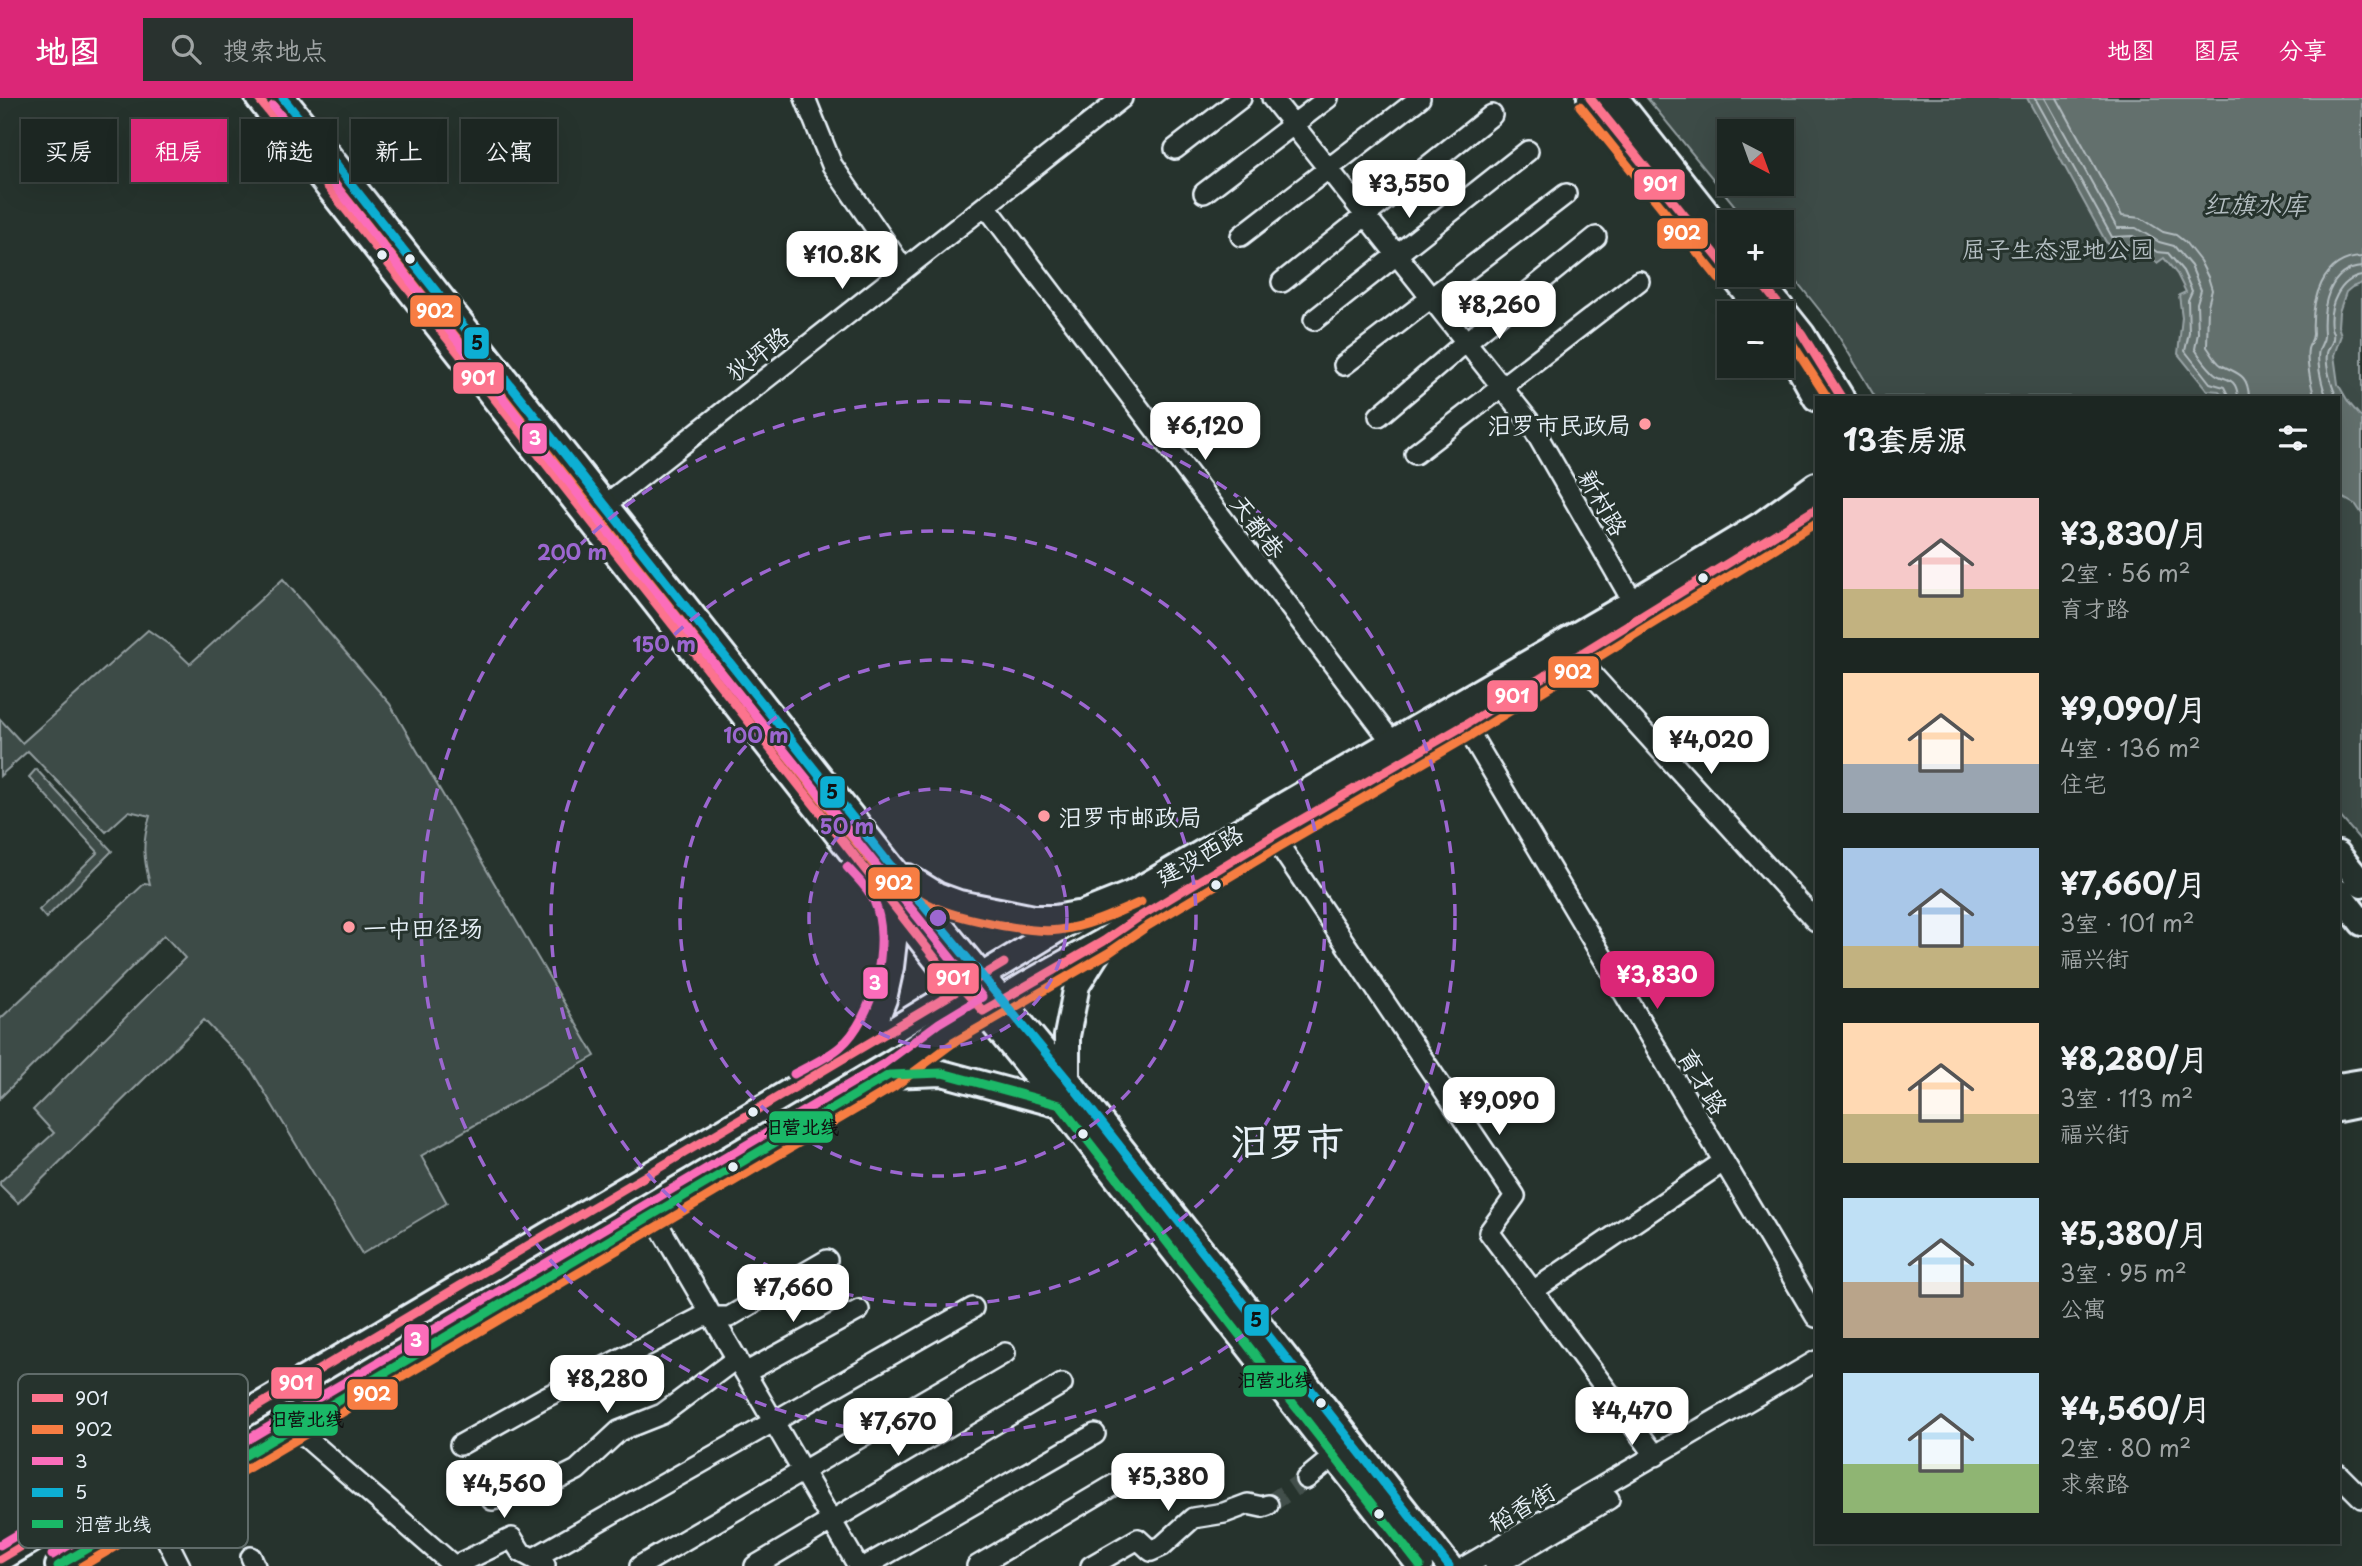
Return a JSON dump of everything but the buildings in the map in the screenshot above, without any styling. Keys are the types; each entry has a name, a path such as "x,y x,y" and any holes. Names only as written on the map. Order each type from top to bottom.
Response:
{"main road":[{"path":"258,98 596,512 890,865 971,983"},
{"path":"283,98 884,894 991,1006 1067,1079 1449,1566"},
{"path":"1590,98 1717,257"},
{"path":"1616,98 1717,226"},
{"path":"1742,287 1753,301"},
{"path":"1765,287 1802,334 1840,396"},
{"path":"1794,359 1815,396"},
{"name":"建设西路","path":"248,1412 849,1056 1086,912 1130,894 1633,602 1762,524 1815,486"},
{"name":"建设西路","path":"248,1454 643,1218 889,1075 946,1032 1104,941 1273,836 1465,725 1815,510"},
{"path":"2340,856 2362,884"},
{"path":"890,865 937,895 959,903 1034,918 1055,918 1086,912"},
{"path":"849,1056 874,1025 884,999 891,967 894,941 884,894"},
{"path":"2340,895 2362,923"},
{"path":"1067,1079 1067,1036 1077,985 1104,941"},
{"path":"991,1006 1060,1105 1420,1566"},
{"path":"889,1075 942,1073 1060,1105"},
{"path":"2340,1086 2362,1082"},
{"path":"2340,1109 2362,1104"},
{"name":"建设西路","path":"0,1559 19,1548"},
{"name":"建设西路","path":"58,1566 89,1548"}],"street":[{"path":"805,98 832,165 903,268"},
{"name":"狄坪路","path":"596,512 1122,98"},
{"path":"1175,149 1241,98"},
{"name":"新村路","path":"1272,98 1529,421 1633,602"},
{"path":"1204,193 1328,98"},
{"path":"1241,236 1420,98"},
{"path":"1282,282 1492,115"},
{"path":"1314,320 1528,151"},
{"path":"1344,365 1566,194"},
{"name":"天都巷","path":"985,206 1391,742"},
{"path":"1379,416 1595,237"},
{"path":"1415,454 1639,281"},
{"path":"1576,657 1815,920"},
{"name":"育才路","path":"1465,725 1815,1315"},
{"path":"1273,836 1515,1196 1489,1232 1656,1456"},
{"path":"1533,1291 1723,1162"},
{"path":"643,1218 661,1229 858,1566"},
{"path":"460,1445 542,1399 702,1317 729,1317 827,1260"},
{"path":"294,1427 454,1566 512,1538 522,1552 540,1562 774,1422 973,1308"},
{"path":"492,1500 541,1488 577,1470 619,1431 662,1414 741,1365 859,1310"},
{"path":"640,1566 1005,1353"},
{"name":"稻香街","path":"1466,1566 1815,1362"},
{"path":"1495,1566 1815,1376"},
{"path":"755,1566 1062,1384"},
{"path":"866,1566 1095,1434"},
{"path":"1306,1479 1334,1456"},
{"path":"2340,1476 2362,1498"},
{"path":"977,1566 1119,1482"},
{"path":"1091,1566 1138,1539 1151,1551 1162,1546 1192,1518 1224,1513 1248,1504 1262,1507 1268,1505"},
{"path":"171,1548 180,1566"}],"green space":[{"name":"屈子生态湿地公园","path":"1647,98 2362,98 2362,842 2340,816 2340,396 1874,396 1833,327 1794,278 1794,210 1738,210 1727,196 1794,196 1794,119 1717,119 1717,184"},
{"name":"一中田径场","path":"283,579 390,704 595,1056 421,1156 447,1203 362,1254 250,1068 204,1020 18,1203 0,1185 0,1182 54,1133 33,1110 185,958 164,935 0,1098 0,1019 145,883 150,884 144,850 150,816 129,811 106,832 28,751 0,776 0,719 22,743 148,630 190,664"},
{"path":"36,769 112,851 46,918 39,910 98,852 29,777"}],"water":[{"name":"红旗水库","path":"2027,98 2362,98 2362,283 2346,292 2339,312 2338,326 2341,335 2334,355 2338,384 2362,418 2362,514 2356,505 2340,496 2340,396 2223,396 2219,391 2207,390 2178,354 2182,317 2179,295 2186,292 2177,274 2164,258 2157,263 2137,246 2111,246 2106,242"}],"tunnel":[{"path":"1268,1505 1306,1479"}],"transit line":[{"name":"901","path":"258,98 938,962 983,1011 1104,941 1273,836 1465,725 1815,510"},
{"name":"5","path":"283,98 890,865 1067,1079 1449,1566"},
{"name":"901","path":"1590,98 1717,256"},
{"name":"902","path":"273,106 881,874 943,911 1031,930 1047,931 1080,926 1141,902"},
{"name":"3","path":"248,1439 882,1065 939,1023 982,997 594,514 273,106"},
{"name":"902","path":"1580,106 1717,277"},
{"name":"901","path":"1765,287 1802,334 1840,396"},
{"name":"902","path":"1794,346 1826,396"},
{"name":"902","path":"248,1468 895,1086 953,1043 1471,735 1815,524"},
{"name":"3","path":"794,1074 829,1055 852,1034 862,1018 876,978 880,957 879,918 869,892 847,867"},
{"name":"901","path":"248,1412 1004,963"},
{"name":"汨营北线","path":"248,1454 889,1075 942,1073 1060,1105 1420,1566"},
{"name":"3","path":"0,1545 18,1534"},
{"name":"901","path":"0,1559 19,1548"},
{"name":"3","path":"52,1555 64,1548"},
{"name":"汨营北线","path":"58,1566 88,1548"},
{"name":"902","path":"82,1566 112,1548"}],"place":[{"name":"汨罗市民政局","path":"1645,424"},
{"name":"汨罗市邮政局","path":"1044,816"},
{"name":"一中田径场","path":"349,927"}],"district":[{"name":"汨罗市","path":"1287,1139"}]}
